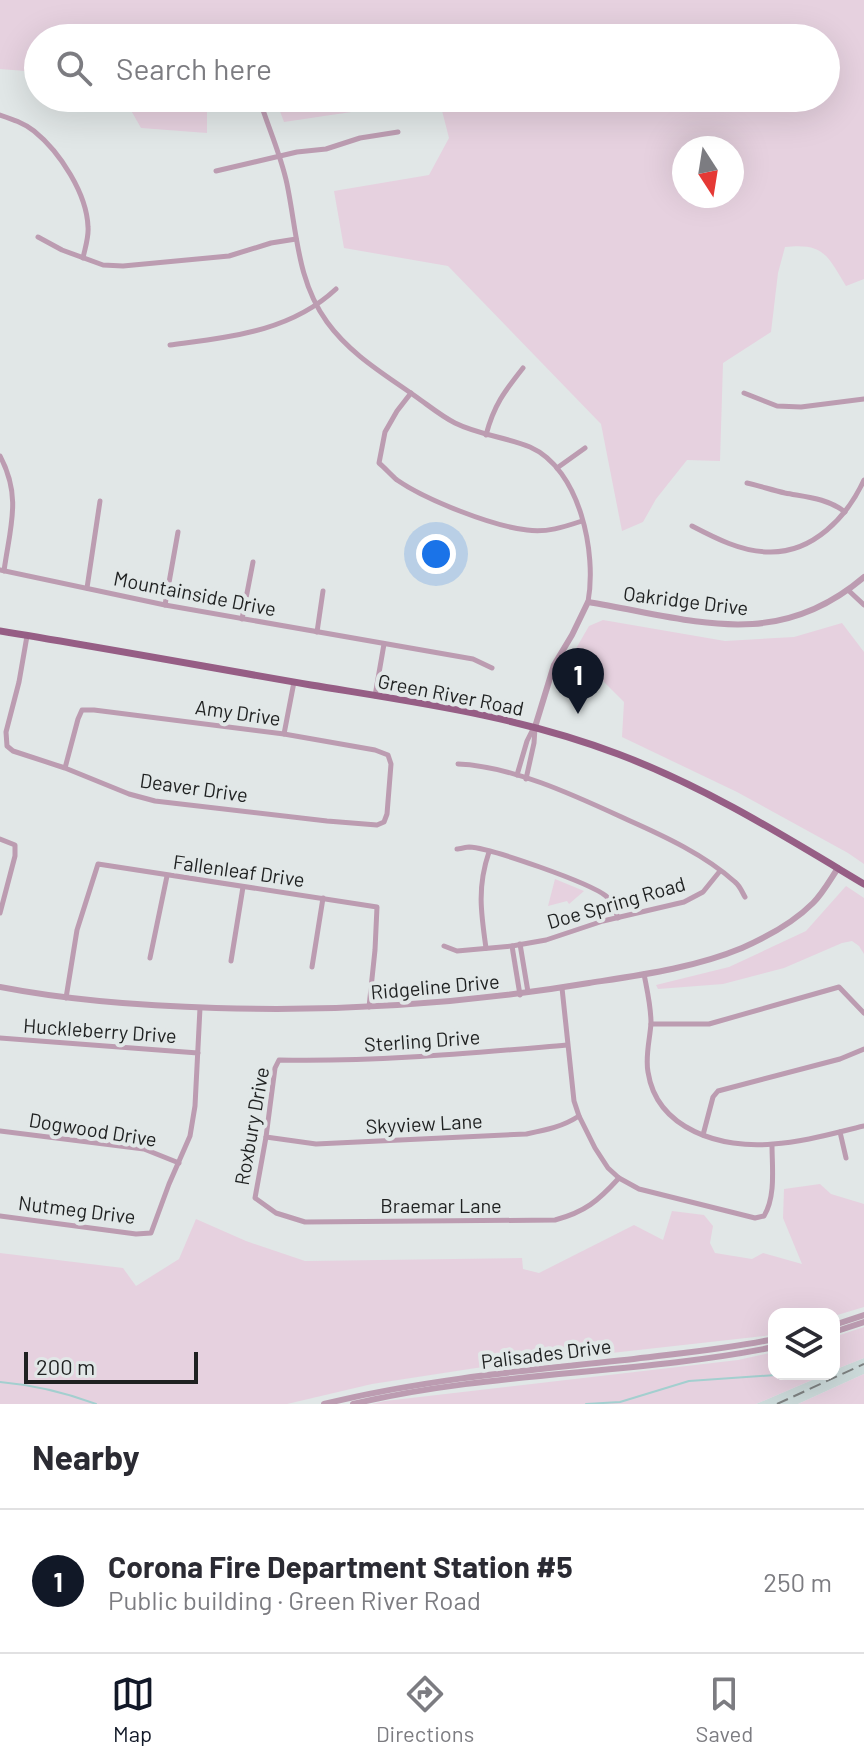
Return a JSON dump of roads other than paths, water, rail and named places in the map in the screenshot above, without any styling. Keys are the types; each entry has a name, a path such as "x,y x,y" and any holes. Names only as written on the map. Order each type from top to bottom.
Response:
{"main road":[{"name":"Green River Road","path":"0,631 463,711 535,727 619,754 684,782 749,815 864,884"}],"street":[{"path":"264,112 287,185 305,280 325,320 348,347 450,420 486,435 531,448 544,456 557,468 572,493 588,539 592,569 588,602 554,665 517,775"},
{"path":"0,115 34,131 47,143 79,187 89,229 83,258"},
{"path":"216,171 398,132"},
{"path":"38,237 62,250 103,265 123,266 229,256 296,239"},
{"path":"170,345 241,335 274,326 304,313 336,289"},
{"path":"486,435 491,415 523,368"},
{"path":"411,393 385,432 379,463 396,479 418,492 486,521 528,531 555,530 582,521"},
{"path":"744,393 777,406 801,407 864,399"},
{"path":"557,468 585,448"},
{"path":"0,456 11,479 14,498 2,570"},
{"path":"692,526 718,540 747,549 769,552 792,549 812,541 831,527 856,498 864,480"},
{"path":"747,483 820,499 845,512"},
{"path":"87,588 100,501"},
{"path":"165,605 178,532"},
{"path":"242,619 253,562"},
{"name":"Mountainside Drive","path":"2,570 165,605 473,659 492,668"},
{"name":"Oakridge Drive","path":"588,602 701,622 741,626 767,624 815,610 864,577"},
{"path":"848,590 864,605"},
{"path":"317,632 323,591"},
{"name":"Deaver Drive","path":"27,636 6,732 7,746 13,751 155,801 327,821 377,825 384,822"},
{"path":"375,696 384,644"},
{"path":"284,734 294,682"},
{"name":"Amy Drive","path":"65,768 82,710 284,734 388,755 391,764 384,822"},
{"path":"526,779 535,727"},
{"path":"458,764 477,765 517,775 581,798 670,839 737,883 745,897"},
{"path":"0,839 15,845 0,913"},
{"path":"457,849 468,847 528,863 604,895 613,905 618,918"},
{"path":"486,948 480,900 489,852"},
{"name":"Fallenleaf Drive","path":"66,998 77,930 98,864 377,907 369,1008"},
{"name":"Ridgeline Drive","path":"0,987 66,998 200,1008 369,1008 524,994 698,963 744,947 792,920 814,902 838,868"},
{"name":"Doe Spring Road","path":"444,946 457,951 546,940 684,902 703,892 720,871"},
{"path":"150,958 167,876"},
{"path":"231,961 243,887"},
{"path":"312,967 323,898"},
{"path":"520,944 524,994"},
{"path":"512,946 524,994"},
{"path":"644,974 651,1024 647,1069 659,1103 687,1129 738,1144 772,1145 864,1126"},
{"path":"651,1024 709,1024 839,987 864,1013"},
{"path":"562,988 571,1087 579,1116 608,1168 619,1178 639,1189 755,1218 764,1216 768,1210 772,1145"},
{"path":"179,1163 190,1136 200,1008"},
{"name":"Huckleberry Drive","path":"0,1038 198,1053"},
{"name":"Sterling Drive","path":"279,1060 431,1057 567,1045"},
{"path":"703,1135 713,1097 718,1091 840,1059 864,1049"},
{"name":"Roxbury Drive","path":"255,1198 275,1068 279,1060"},
{"name":"Skyview Lane","path":"266,1137 316,1144 526,1134 550,1130 579,1116"},
{"name":"Dogwood Drive","path":"0,1131 144,1149 179,1163"},
{"path":"840,1132 846,1158"},
{"name":"Nutmeg Drive","path":"0,1216 136,1234 151,1233 179,1163"},
{"name":"Braemar Lane","path":"255,1198 276,1213 305,1222 555,1220 591,1206 619,1178"},
{"path":"840,1323 864,1315"},
{"path":"840,1330 864,1322"},
{"name":"Palisades Drive","path":"324,1404 371,1392 446,1380 719,1349 768,1340"},
{"name":"Palisades Drive","path":"353,1404 430,1389 700,1359 768,1348"}],"waterway":[{"path":"586,1404 620,1402 689,1381 768,1376"},
{"path":"0,1382 49,1390 96,1404"}],"railway":[{"path":"777,1404 864,1364"}],"place":[{"name":"Corona Fire Department Station #5","path":"578,714"}]}
